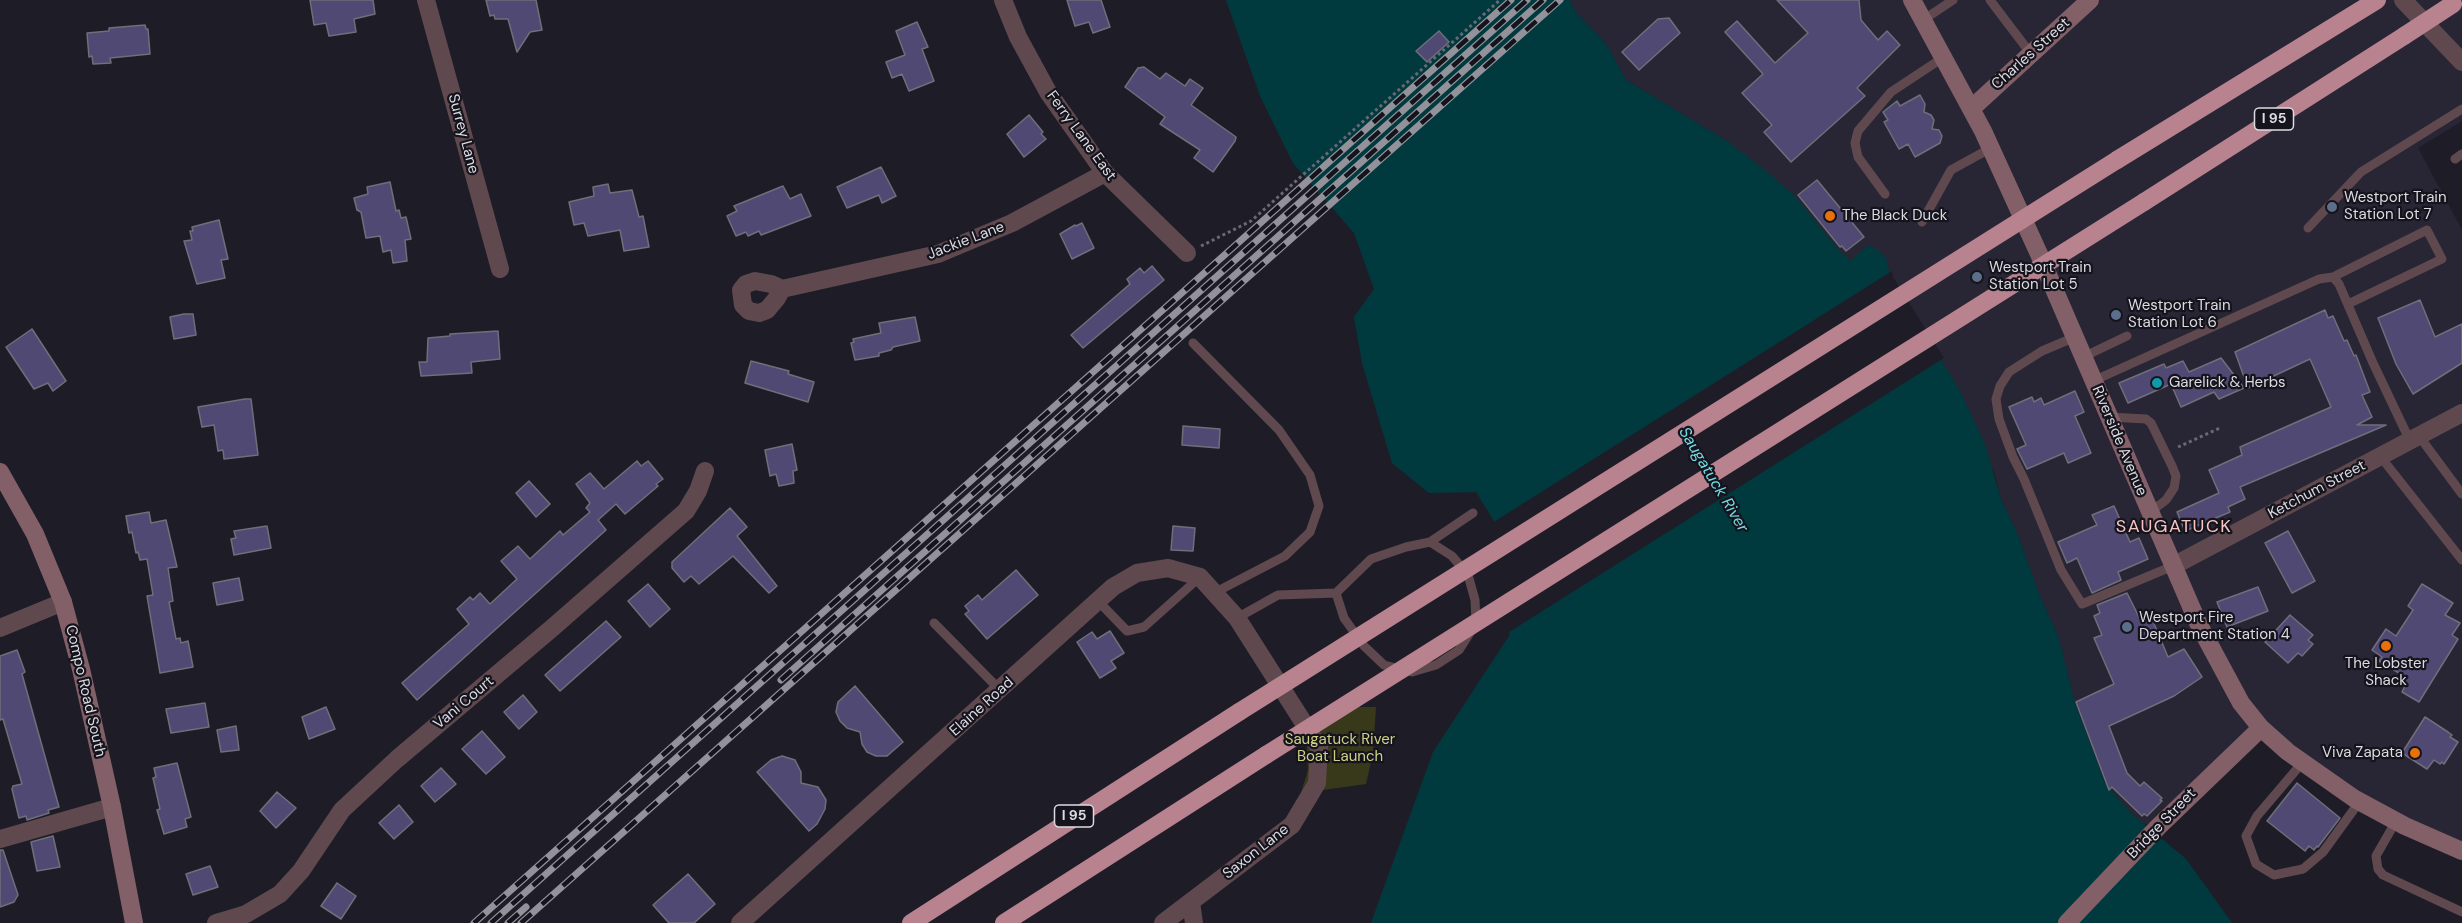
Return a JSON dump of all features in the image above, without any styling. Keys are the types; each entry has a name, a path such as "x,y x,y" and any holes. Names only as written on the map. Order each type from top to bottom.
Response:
{"highway":[{"name":"I 95","path":"911,923 1239,712 2117,160 2375,1"},
{"name":"I 95","path":"1004,923 2456,2"}],"main road":[{"name":"Riverside Avenue","path":"1912,0 1972,108 1991,148 2173,566 2221,670 2241,703 2261,728 2302,763 2360,801 2462,852"},
{"name":"Charles Street","path":"1972,108 2090,0"},
{"name":"Compo Road South","path":"0,472 35,534 63,602 81,669 112,807 134,923"},
{"name":"Bridge Street","path":"2067,923 2158,827 2261,728"}],"street":[{"name":"Surrey Lane","path":"426,0 500,269"},
{"name":"Ferry Lane East","path":"1003,0 1018,37 1048,93 1105,173 1187,253"},
{"path":"2403,0 2462,62"},
{"name":"Jackie Lane","path":"782,289 938,254 1012,223 1105,173"},
{"name":"Ketchum Street","path":"2173,566 2462,413"},
{"name":"Vani Court","path":"216,923 246,914 280,894 302,871 342,810 397,759 686,511 698,491 705,471"},
{"name":"Elaine Road","path":"740,923 1113,587 1137,573 1168,568 1200,577"},
{"path":"1200,577 1237,618"},
{"path":"0,628 63,602"},
{"name":"Saxon Lane","path":"1163,923 1292,825 1317,783 1319,747 1237,618"},
{"path":"0,839 112,807"},
{"path":"1191,902 1194,923"}],"lane":[{"path":"1923,20 1953,0"},
{"path":"1990,0 2031,54"},
{"path":"1885,194 1858,157 1855,143 1858,131 1891,92 1905,80 1944,57"},
{"path":"2308,228 2361,172 2462,109"},
{"path":"1922,222 1951,170 1991,148"},
{"path":"2093,381 2319,279 2333,277 2427,230 2442,259 2348,304"},
{"path":"2333,277 2337,278 2373,363 2415,438 2462,494"},
{"path":"2083,357 2127,336"},
{"path":"2074,337 2042,351 2009,372 1995,399 1999,419 2013,457 2061,570 2082,604 2173,566"},
{"path":"1193,343 1279,430 1310,475 1319,506 1310,532 1285,556 1214,593"},
{"path":"2109,417 2146,419 2151,423 2176,476 2174,488 2166,500 2150,512"},
{"path":"2380,456 2462,560"},
{"path":"1237,618 1278,595 1336,593 1371,559 1406,547 1430,542 1473,513"},
{"path":"1336,593 1344,618 1364,646 1384,665 1412,672 1436,665 1459,650 1476,623 1475,600 1468,574 1452,556 1430,542"},
{"path":"1098,601 1127,631 1144,627 1200,577"},
{"path":"934,623 1000,690"},
{"path":"2302,763 2257,816 2246,836 2256,864 2274,874 2303,868 2323,852 2360,801"},
{"path":"2396,821 2376,856 2378,869 2383,875 2462,912"}],"path":[{"path":"1187,253 1251,220 1500,0"},
{"path":"2165,453 2220,428"}],"shaded area":[{"path":"1570,0 2462,0 2462,121 2418,148 2462,230 2462,851 2405,826 2261,728 2158,827 2142,823 2131,813 2105,783 2075,703 2059,638 2040,596 2017,532 2001,499 1995,474 1942,361 1890,278 1860,254 1850,261 1844,254 1842,255 1727,141 1626,80 1607,45 1575,11"}],"green space":[{"name":"Saugatuck River Boat Launch","path":"1357,707 1376,707 1373,753 1366,784 1301,793 1308,770 1306,731"}],"water":[{"name":"Saugatuck River","path":"1226,0 1570,0 1575,11 1607,45 1626,80 1727,141 1765,170 1795,196 1850,261 1868,245 1878,250 1886,258 1891,278 1959,389 1985,444 2001,499 2017,532 2040,596 2059,638 2075,703 2105,783 2131,813 2186,859 2232,923 1371,923 1433,752 1509,636 1522,566 1476,492 1429,493 1392,463 1362,363 1354,317 1374,289 1354,233 1293,163 1260,96"}],"pier":[{"path":"1892,271 1893,277 1944,358 1506,634 1519,567 1492,523"}],"building":[{"path":"310,0 373,0 375,14 354,19 356,32 329,36 326,23 314,25"},
{"path":"486,0 536,0 542,30 530,32 517,52 508,19 495,19 494,15 490,16"},
{"path":"1067,0 1101,0 1110,27 1093,33 1089,22 1075,26"},
{"path":"1777,0 1859,0 1861,20 1878,40 1887,31 1900,45 1857,88 1865,96 1791,162 1764,132 1772,125 1742,93 1763,74 1725,32 1737,21 1775,63 1808,33"},
{"path":"1669,18 1680,33 1639,70 1622,52 1658,19"},
{"path":"917,22 928,47 922,49 934,81 909,91 902,74 892,78 886,62 905,55 896,31"},
{"path":"145,25 148,29 150,54 110,58 111,63 93,64 92,56 89,57 87,33 109,31 109,28"},
{"path":"1439,31 1449,42 1427,62 1416,51"},
{"path":"1144,67 1160,79 1166,73 1185,86 1190,79 1203,88 1191,105 1236,137 1213,172 1194,158 1200,150 1160,124 1165,117 1125,87 1138,68"},
{"path":"1920,95 1925,104 1924,112 1931,115 1934,120 1932,129 1939,130 1942,136 1940,143 1915,157 1908,144 1899,149 1884,122 1888,120 1883,112 1897,101 1900,106"},
{"path":"1029,115 1046,139 1024,157 1007,134"},
{"path":"881,167 896,196 882,203 879,195 847,208 837,187"},
{"name":"The Black Duck","path":"1817,180 1864,237 1846,251 1842,246 1840,247 1798,195"},
{"path":"390,182 396,211 399,210 401,218 406,217 411,239 405,240 407,261 393,263 391,250 383,252 380,236 366,238 361,212 357,210 354,198 368,194 367,187"},
{"path":"608,184 610,193 632,190 639,217 643,216 649,247 624,251 620,230 588,236 584,223 574,225 569,202 594,196 593,187"},
{"path":"783,186 790,199 801,194 811,216 761,235 759,231 748,236 746,232 736,236 727,216 737,211 734,206"},
{"path":"219,220 228,259 221,260 225,278 197,284 184,241 192,240 190,231 193,231 192,227"},
{"path":"1082,223 1094,248 1072,259 1060,234"},
{"path":"1152,266 1164,280 1083,348 1071,335 1130,284 1127,279 1140,268 1144,273"},
{"path":"2420,300 2435,337 2462,324 2462,363 2413,394 2396,364 2378,318"},
{"path":"2325,310 2328,318 2333,316 2344,341 2347,340 2354,356 2356,355 2370,392 2362,395 2372,417 2357,425 2386,425 2240,487 2245,499 2228,507 2230,512 2185,531 2177,512 2219,493 2209,470 2242,455 2240,447 2331,407 2310,359 2248,388 2235,352"},
{"path":"193,314 196,335 174,339 170,317"},
{"path":"915,317 920,341 893,347 891,350 879,353 879,356 855,360 851,343 854,342 853,339 881,333 879,323"},
{"path":"32,329 66,381 53,391 48,383 34,389 6,347"},
{"path":"498,331 500,359 471,362 472,373 421,376 419,362 427,362 428,338"},
{"path":"2221,358 2244,388 2219,399 2214,392 2181,407 2171,384 2128,403 2119,383 2164,364 2166,368 2183,361 2189,372"},
{"path":"751,361 789,371 788,374 814,382 808,402 745,383"},
{"path":"2075,391 2084,412 2075,416 2091,453 2068,463 2064,453 2027,469 2017,449 2026,445 2009,407 2032,397 2034,402 2041,398 2044,405"},
{"path":"251,399 258,455 224,459 223,450 218,451 214,425 202,427 198,407"},
{"path":"1183,426 1220,429 1219,448 1182,445"},
{"path":"792,444 797,470 793,471 794,483 779,486 776,474 770,476 765,450"},
{"path":"637,461 641,466 648,461 663,479 656,484 658,486 625,514 616,504 598,520 606,530 417,700 402,683 469,624 457,609 470,597 473,600 480,593 490,604 517,579 501,561 518,546 530,559 560,531 563,535 590,512 586,508 590,503 576,484 590,473 604,489"},
{"path":"529,481 550,504 536,517 516,493"},
{"path":"2114,506 2130,542 2139,538 2148,559 2118,572 2121,580 2092,593 2077,558 2067,563 2058,542 2097,525 2092,515"},
{"path":"730,508 747,527 737,536 777,586 769,593 733,556 699,584 691,576 684,582 672,568 672,562"},
{"path":"149,512 151,523 166,520 177,567 168,568 173,601 169,602 176,639 180,638 181,643 188,641 193,667 160,673 147,596 153,595 147,559 140,560 138,552 136,553 126,516"},
{"path":"267,526 271,548 234,555 231,539 236,538 234,531"},
{"path":"1173,526 1195,528 1193,551 1171,550"},
{"path":"2288,531 2315,581 2292,593 2265,543"},
{"path":"1016,570 1038,595 987,639 965,614 969,611 965,606 978,595 982,600"},
{"path":"239,578 243,600 217,605 213,583"},
{"path":"648,584 670,609 650,627 628,601"},
{"path":"2422,584 2453,603 2445,615 2460,623 2452,635 2458,639 2419,702 2402,692 2405,686 2400,683 2404,676 2379,661 2382,657 2372,650 2386,629 2396,636 2413,610 2408,606"},
{"path":"2258,587 2268,611 2227,627 2217,602"},
{"path":"2127,593 2140,619 2150,614 2168,657 2184,649 2202,677 2174,696 2109,726 2127,773 2140,786 2144,782 2162,798 2160,800 2162,801 2147,816 2144,814 2142,816 2112,787 2109,790 2076,702 2114,684 2094,638 2102,635 2094,616 2100,613 2097,605"},
{"path":"2290,615 2313,635 2308,640 2313,644 2302,656 2298,653 2288,663 2265,642"},
{"path":"606,621 621,637 560,691 545,675"},
{"path":"1110,631 1124,653 1111,661 1116,668 1100,678 1077,642 1092,632 1097,639"},
{"path":"17,650 25,672 22,674 59,807 27,820 26,816 19,818 12,789 13,786 22,784 3,719 0,720 0,656"},
{"path":"855,686 903,742 887,756 876,756 867,752 862,744 860,732 847,728 840,721 836,712 838,702"},
{"path":"523,695 537,712 519,729 504,712"},
{"path":"205,703 209,727 171,733 166,709"},
{"path":"326,707 335,729 309,739 302,717"},
{"path":"2425,717 2452,735 2450,737 2458,742 2444,764 2434,760 2427,769 2402,753"},
{"path":"236,726 239,750 221,752 217,730"},
{"path":"482,731 505,757 486,774 462,749"},
{"path":"782,756 795,760 801,772 801,783 818,787 826,800 825,809 817,824 809,831 757,772 771,760"},
{"path":"177,763 191,817 185,819 187,827 164,834 157,810 160,809 153,778 156,777 154,768"},
{"path":"441,768 456,784 435,802 421,786"},
{"path":"2297,783 2340,818 2314,850 2309,846 2305,851 2267,821"},
{"path":"277,792 296,808 276,828 260,811"},
{"path":"399,805 413,822 394,839 379,823"},
{"path":"53,836 60,867 37,871 31,842"},
{"path":"0,850 3,850 18,895 14,902 0,907"},
{"path":"210,866 218,887 193,895 186,874"},
{"path":"688,874 715,904 694,923 669,923 653,905"},
{"path":"337,883 356,896 341,919 321,906"}],"railway":[{"path":"474,923 1511,0"},
{"path":"491,923 1527,0"},
{"path":"781,680 1543,0"},
{"path":"521,923 1560,0"},
{"path":"508,923 526,907"}],"place":[{"name":"Westport Train Station Lot 7","path":"2332,207"},
{"name":"The Black Duck","path":"1830,216"},
{"name":"Westport Train Station Lot 5","path":"1977,277"},
{"name":"Westport Train Station Lot 6","path":"2116,315"},
{"name":"Garelick & Herbs","path":"2157,383"},
{"name":"Westport Fire Department Station 4","path":"2127,627"},
{"name":"The Lobster Shack","path":"2386,646"},
{"name":"Viva Zapata","path":"2415,753"}],"district":[{"name":"SAUGATUCK","path":"2174,527"}]}
